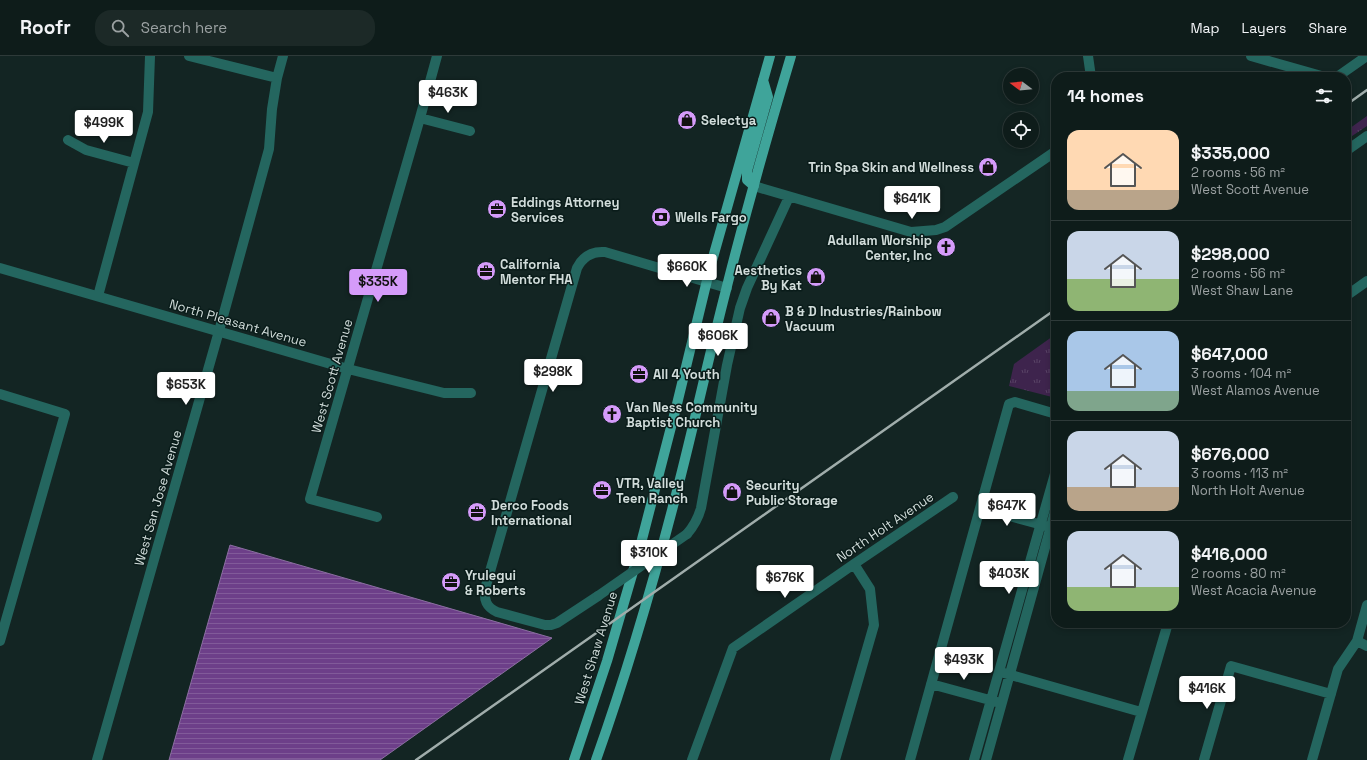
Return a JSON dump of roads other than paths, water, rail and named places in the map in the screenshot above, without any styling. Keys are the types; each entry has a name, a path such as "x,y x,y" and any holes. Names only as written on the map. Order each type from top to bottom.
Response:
{"main road":[{"name":"West Shaw Avenue","path":"574,760 607,661 635,564 677,404 706,282 770,56"},
{"path":"596,760 621,687 654,575 680,479 727,288 790,56"},
{"path":"754,186 747,180 746,170 768,97 763,80"}],"street":[{"path":"98,296 148,112 150,56"},
{"path":"188,56 277,78"},
{"name":"West San Jose Avenue","path":"97,760 269,149 272,109 277,78 283,56"},
{"name":"West Scott Avenue","path":"378,517 310,498 437,56"},
{"path":"1088,56 1090,72"},
{"path":"1251,56 1307,72"},
{"path":"1344,72 1367,56"},
{"path":"420,118 470,131"},
{"path":"1351,147 1367,136"},
{"path":"68,140 86,150 134,164"},
{"path":"754,186 911,232 936,230 945,226 1051,154"},
{"path":"727,288 605,252 594,253 583,259 580,263 485,589 486,604 491,609 497,612 551,626 598,596 687,534 696,523 702,508 727,364 740,308 747,288 790,197"},
{"name":"North Pleasant Avenue","path":"0,268 348,369 444,393 471,394"},
{"path":"1351,293 1365,285"},
{"path":"0,394 64,414 0,641"},
{"path":"910,760 1009,404 1015,402 1051,413"},
{"name":"North Holt Avenue","path":"692,760 734,648 953,497"},
{"path":"986,760 1046,526 1051,498"},
{"path":"980,508 1046,526"},
{"path":"974,760 999,672 1046,526 1051,517"},
{"path":"835,760 874,624 870,588 854,564"},
{"path":"1312,760 1338,669 1357,641 1367,605"},
{"path":"1128,760 1166,628"},
{"path":"1357,641 1367,646"},
{"path":"1204,760 1231,666 1331,694"},
{"path":"999,672 1141,712"},
{"path":"931,684 1001,703"}],"railway":[{"path":"1351,101 1367,90"},
{"path":"416,760 1051,313"}],"place":[{"name":"Selectya","path":"687,120"},
{"name":"Trin Spa Skin and Wellness","path":"988,167"},
{"name":"Eddings Attorney Services","path":"497,209"},
{"name":"Wells Fargo","path":"661,217"},
{"name":"Adullam Worship Center, Inc","path":"946,247"},
{"name":"California Mentor FHA","path":"486,271"},
{"name":"Aesthetics By Kat","path":"816,277"},
{"name":"B & D Industries/Rainbow Vacuum","path":"771,318"},
{"name":"All 4 Youth","path":"639,374"},
{"name":"Van Ness Community Baptist Church","path":"612,414"},
{"name":"VTR, Valley Teen Ranch","path":"602,490"},
{"name":"Security Public Storage","path":"732,492"},
{"name":"Derco Foods International","path":"477,512"},
{"name":"Yrulegui & Roberts","path":"451,582"}]}
